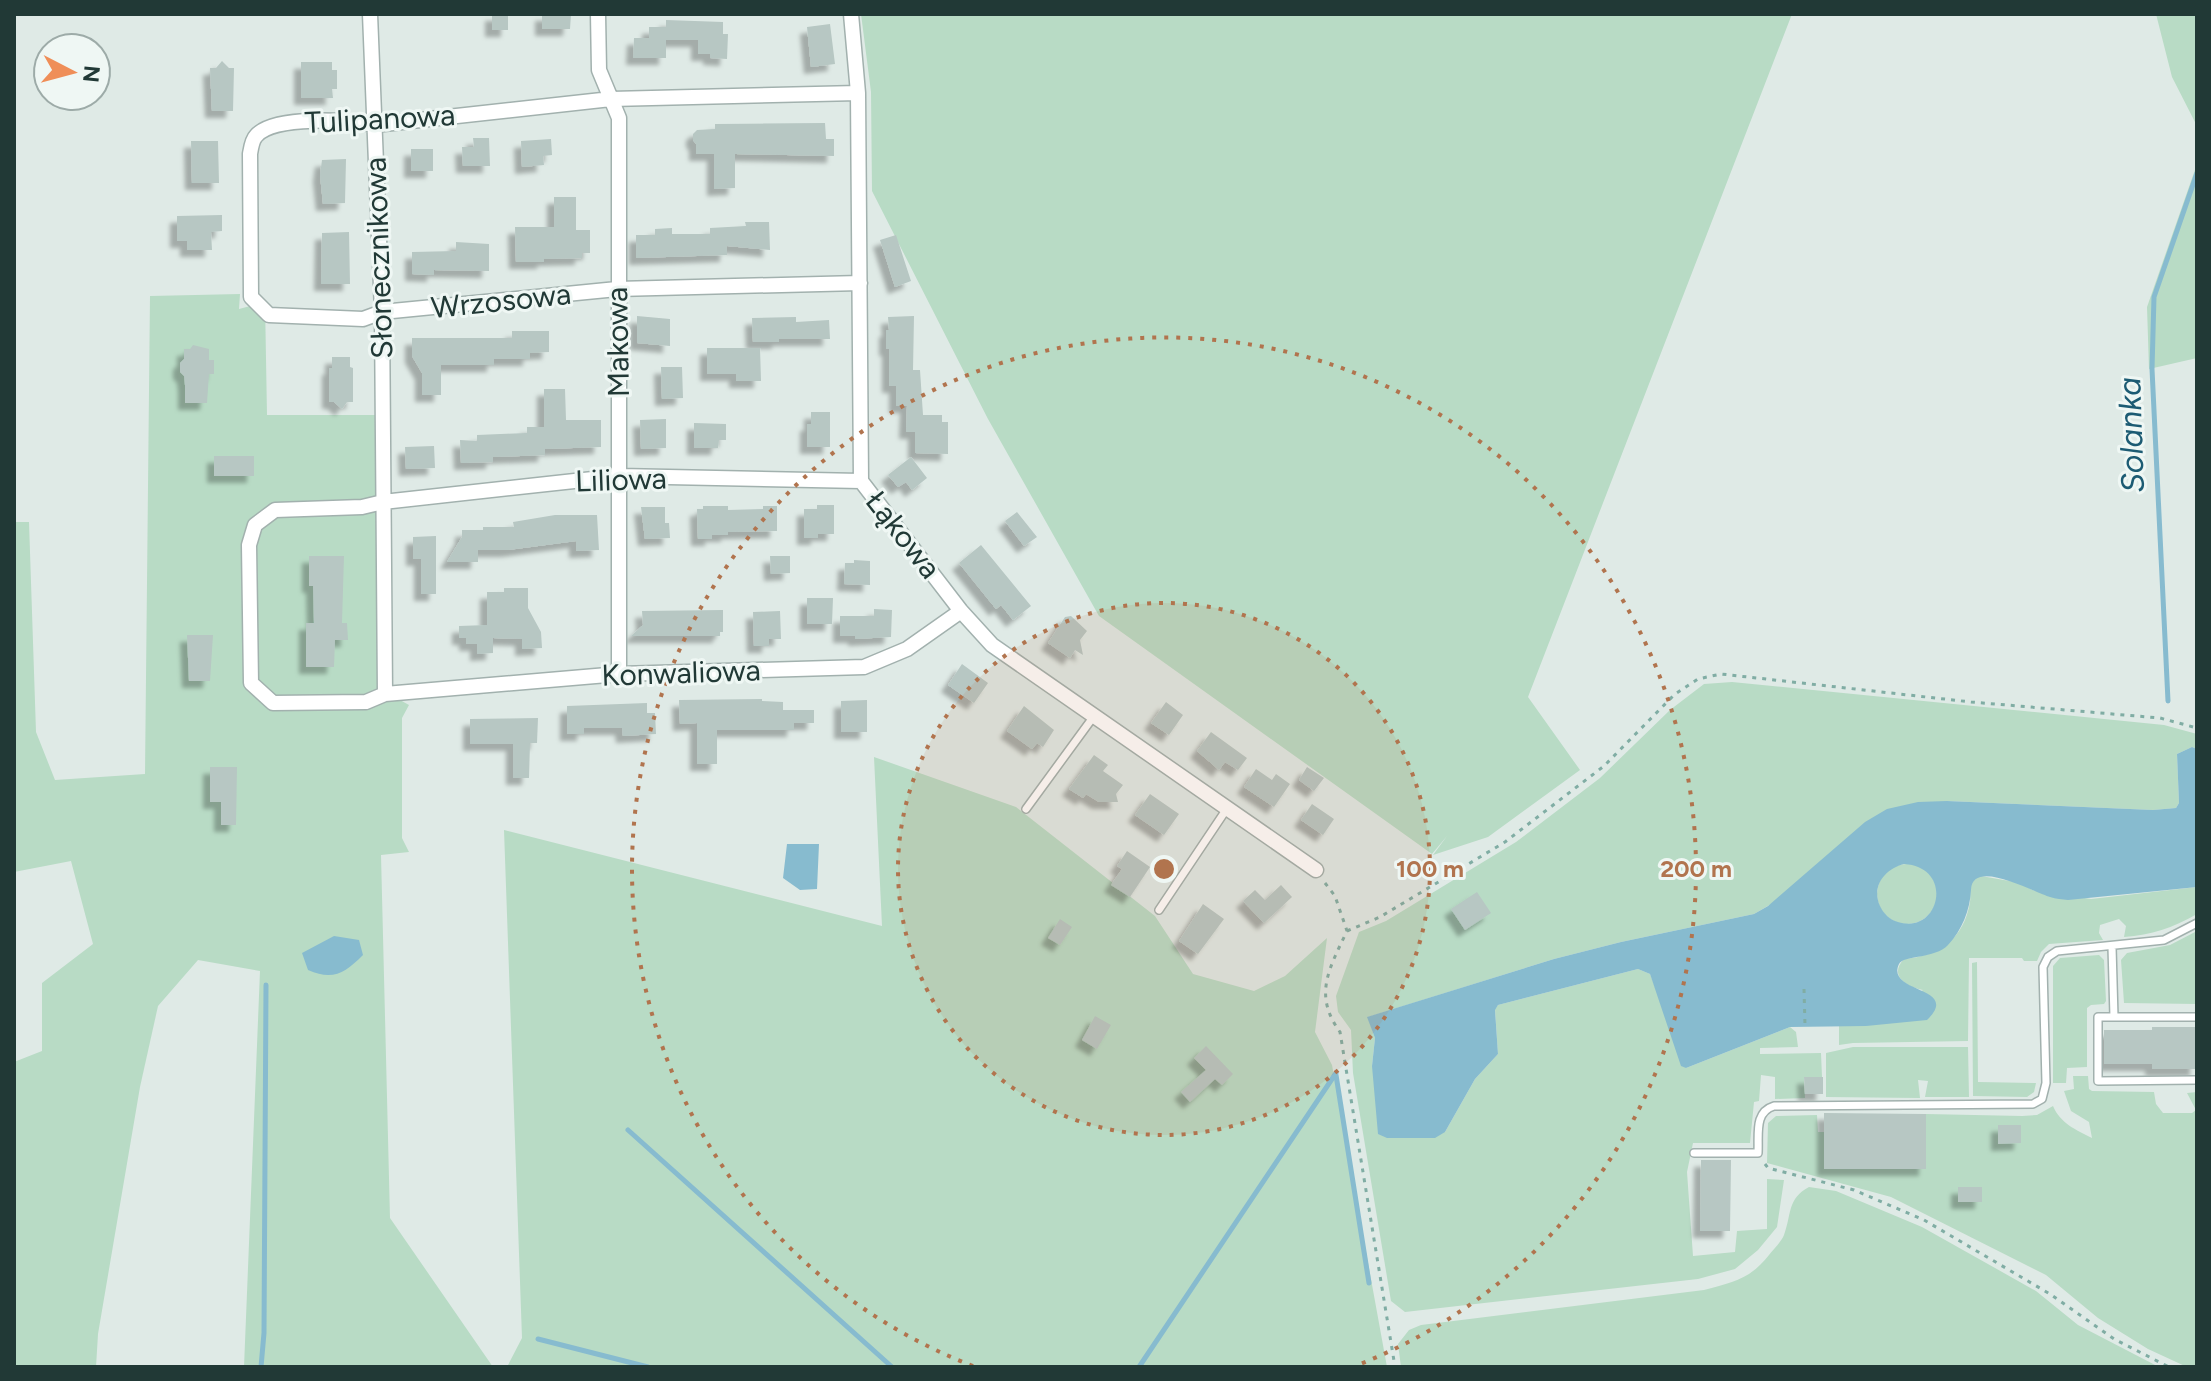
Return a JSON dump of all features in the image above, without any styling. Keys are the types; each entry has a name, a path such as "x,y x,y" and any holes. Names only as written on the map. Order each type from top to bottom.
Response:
{"street":[{"name":"Słonecznikowa","path":"370,14 382,312 385,694"},
{"name":"Makowa","path":"598,14 599,70 619,118 619,674"},
{"name":"Łąkowa","path":"851,14 858,93 861,481 961,611 992,645 1316,870"},
{"name":"Tulipanowa","path":"382,312 363,319 269,315 251,297 250,154 254,137 266,128 281,123 355,121 375,125 611,99 858,93"},
{"name":"Wrzosowa","path":"382,312 617,289 860,283"},
{"name":"Liliowa","path":"383,502 620,476 861,481"},
{"path":"383,502 362,507 275,510 255,525 249,545 251,683 273,703 366,702 385,694"},
{"name":"Konwaliowa","path":"385,694 619,674 864,667 907,649 961,611"}],"lane":[{"path":"1026,809 1094,716"},
{"path":"1159,910 1226,810"},
{"path":"1694,1153 1758,1153 1760,1117 1765,1109 1774,1106 2033,1104 2042,1099 2046,1083 2043,967 2048,957 2057,951 2164,940 2197,923"},
{"path":"2112,947 2114,1017"},
{"path":"2197,1017 2098,1017 2098,1081 2197,1080"}],"path":[{"path":"1395,1367 1340,1032 1329,1016 1324,999 1331,964 1347,931 1380,917 1505,842 1604,766 1675,694 1698,679 1721,674 1955,701 2160,718 2197,728"},
{"path":"1316,870 1335,896 1347,931"},
{"path":"1804,989 1805,1026"},
{"path":"1758,1153 1768,1168 1854,1190 1924,1220 2050,1294 2114,1339 2169,1367"}],"green space":[{"path":"861,14 1792,14 1528,697 1580,770 1488,837 1433,855 1447,836 1432,854 1099,616 988,419 872,191 871,92"},
{"path":"2156,14 2197,14 2197,126 2172,77"},
{"path":"2197,164 2197,358 2149,369 2147,307"},
{"path":"240,294 239,309 265,302 267,415 378,415 380,689 409,705 402,718 402,838 409,852 381,855 390,1218 493,1367 244,1367 260,971 198,960 158,1006 140,1087 98,1334 96,1367 14,1367 14,1062 42,1051 42,983 93,944 71,861 14,872 14,522 29,522 36,732 55,780 145,774 150,296"},
{"path":"1732,682 2164,725 2197,734 2197,749 2192,747 2177,754 2179,803 2176,808 2153,810 1947,801 1754,914 1554,959 1368,1017 1375,1038 1372,1066 1445,1132 1475,1079 1498,1054 1495,1009 1498,1005 1638,969 1650,974 1686,1068 1790,1027 1796,1032 1798,1047 1760,1048 1760,1054 1821,1053 1822,1077 1804,1077 1805,1098 1775,1099 1775,1077 1761,1075 1759,1101 1754,1102 1750,1143 1693,1143 1687,1172 1693,1256 1735,1252 1737,1231 1767,1229 1767,1179 1784,1180 1777,1227 1758,1250 1735,1269 1698,1279 1405,1312 1391,1301 1353,1073 1351,1030 1338,1012 1336,996 1359,932 1386,921 1516,842 1600,778 1670,710 1704,684"},
{"path":"874,757 1016,807 1155,916 1193,974 1254,991 1285,976 1327,938 1315,1032 1332,1065 1387,1367 507,1367 522,1338 504,830 882,926"},
{"path":"1907,864 1918,866 1928,873 1935,883 1935,905 1928,915 1918,922 1907,924 1896,922 1886,915 1879,905 1877,894 1879,883 1886,873 1896,866"},
{"path":"1981,876 2021,883 2032,890 2091,899 2197,887 2197,914 2162,930 2124,937 2126,926 2119,919 2100,925 2099,933 2103,940 2049,944 2037,961 1969,958 1968,1041 1839,1045 1839,1025 1866,1026 1923,990 1902,980 1898,971 1900,965 1904,959 1939,949 1956,936 1967,915 1973,881"},
{"path":"2197,931 2197,1004 2124,1003 2121,960 2127,953 2170,945"},
{"path":"2099,955 2104,960 2106,1001 2087,1008 2087,1067 2067,1068 2066,1083 2053,1083 2053,966 2060,958"},
{"path":"1977,962 1978,1082 2036,1083 2034,1092 2027,1097 1973,1096 1972,963"},
{"path":"1853,1047 1968,1047 1969,1097 1925,1097 1928,1081 1918,1080 1920,1098 1826,1097 1826,1053"},
{"path":"2073,1076 2088,1076 2092,1091 2154,1092 2156,1104 2163,1113 2192,1113 2196,1110 2187,1093 2197,1092 2197,1367 2187,1367 2148,1349 2098,1318 2046,1275 1891,1197 1767,1163 1768,1123 1776,1116 1817,1115 1818,1132 1824,1132 1824,1169 1925,1169 1926,1114 2022,1116 2037,1115 2053,1106 2064,1121 2092,1138 2089,1122 2071,1111 2064,1091 2074,1089"},
{"path":"1809,1187 1836,1191 1922,1227 2036,1291 2078,1325 2159,1367 1401,1367 1398,1344 1409,1330 1421,1325 1704,1290 1740,1279 1762,1263 1779,1243 1791,1207 1797,1196"}],"water":[{"path":"2192,747 2197,749 2197,887 2068,900 2050,897 2005,880 1982,877 1974,881 1964,919 1948,945 1935,953 1907,959 1899,964 1898,974 1902,981 1930,995 1935,1001 1935,1009 1927,1020 1866,1026 1790,1027 1686,1068 1681,1066 1650,974 1638,969 1498,1005 1495,1010 1498,1054 1475,1079 1445,1132 1435,1138 1387,1138 1378,1134 1372,1066 1375,1038 1367,1017 1554,959 1754,914 1768,906 1865,822 1887,809 1918,802 1947,801 2153,810 2176,808 2179,803 2177,754","holes":["1904,864 1920,868 1930,876 1936,887 1932,910 1924,919 1912,923 1892,920 1883,911 1878,899 1882,879 1897,866"]},
{"path":"787,844 819,844 817,889 800,890 783,878"},
{"path":"334,936 359,940 363,955 332,975 308,970 302,953"}],"building":[{"path":"492,14 508,14 508,30 492,30"},
{"path":"542,14 571,14 570,29 542,29"},
{"path":"666,20 723,22 723,34 728,34 727,59 698,54 698,40 666,40"},
{"path":"830,24 835,64 811,67 807,27"},
{"path":"649,27 666,27 666,58 633,58 634,38 649,38"},
{"path":"222,61 229,68 234,68 233,111 212,111 210,68 216,68"},
{"path":"301,62 332,62 332,70 337,70 337,89 332,89 333,98 301,98"},
{"path":"825,123 826,139 834,139 834,156 735,154 735,188 714,189 714,154 696,154 693,140 697,130 715,129 715,124"},
{"path":"473,138 489,138 490,166 463,166 462,147 474,147"},
{"path":"551,139 552,155 543,156 544,165 522,167 521,141"},
{"path":"191,141 218,141 219,183 192,183"},
{"path":"411,149 433,149 433,171 411,171"},
{"path":"346,159 345,203 323,204 322,160"},
{"path":"554,197 576,197 576,230 590,230 590,253 582,253 582,258 516,262 515,227 554,227"},
{"path":"222,215 222,231 211,232 212,250 187,250 187,241 177,241 177,216"},
{"path":"745,222 769,222 770,250 727,246 727,255 636,258 636,235 655,235 655,229 672,228 672,234 710,234 710,228 746,226"},
{"path":"349,232 350,284 321,284 322,233"},
{"path":"896,235 911,281 895,287 880,240"},
{"path":"456,242 489,244 489,271 434,270 434,275 412,274 412,252 456,251"},
{"path":"637,316 670,319 670,346 637,343"},
{"path":"914,316 913,370 920,370 923,415 942,415 942,422 948,422 948,454 915,453 915,432 906,432 907,406 896,406 896,386 889,386 889,349 886,349 888,317"},
{"path":"796,317 796,322 829,320 830,339 753,342 752,318"},
{"path":"512,331 549,331 549,352 530,353 530,359 494,359 494,365 441,365 441,395 422,395 422,373 412,356 412,338 512,338"},
{"path":"193,345 209,349 209,360 214,360 214,374 209,374 207,403 185,403 180,363 184,359 184,349 190,349"},
{"path":"707,348 760,348 761,381 736,381 736,374 707,374"},
{"path":"332,357 350,357 350,367 353,368 353,402 347,402 342,409 329,402"},
{"path":"661,367 682,367 683,398 662,399"},
{"path":"544,389 565,389 566,420 601,420 601,447 545,449 545,455 493,457 493,462 461,463 460,440 477,441 477,435 527,433 527,427 544,427"},
{"path":"811,412 830,412 830,447 807,447 807,424 811,424"},
{"path":"666,419 666,448 641,449 640,420"},
{"path":"694,423 726,424 726,440 719,440 718,448 694,448"},
{"path":"434,446 435,468 406,469 405,447"},
{"path":"214,456 254,456 254,476 214,476"},
{"path":"911,457 927,478 912,490 906,482 898,487 888,475"},
{"path":"817,505 834,505 834,534 804,538 804,509 817,509"},
{"path":"703,506 728,506 728,510 777,506 777,531 728,532 728,535 712,535 712,539 698,539 697,509 703,509"},
{"path":"641,507 665,507 665,523 669,523 670,538 645,539"},
{"path":"1017,512 1037,537 1024,546 1005,521"},
{"path":"555,515 597,515 599,550 576,551 576,541 508,550 478,550 478,562 447,562 462,537 462,530 514,527 513,522"},
{"path":"436,536 436,594 421,594 421,559 413,559 413,537"},
{"path":"981,545 1031,606 1013,620 1001,605 996,609 959,563"},
{"path":"309,556 344,556 342,623 347,623 348,640 335,640 334,667 306,667 306,623 314,623"},
{"path":"770,556 790,556 790,573 771,574"},
{"path":"854,560 870,561 870,585 844,584 845,563 854,563"},
{"path":"504,588 528,588 528,608 541,632 542,648 522,649 522,639 493,638 493,653 477,654 477,644 466,644 466,638 459,638 459,626 487,625 487,592 504,592"},
{"path":"807,598 833,598 832,624 807,624"},
{"path":"874,609 892,610 891,637 855,639 855,636 840,636 840,616 874,616"},
{"path":"723,610 723,632 720,636 631,636 643,625 642,611"},
{"path":"780,611 781,639 769,639 769,646 754,646 753,612"},
{"path":"1071,616 1087,631 1080,640 1083,655 1075,650 1070,658 1048,643 1065,617"},
{"path":"187,635 213,635 210,681 189,681"},
{"path":"962,664 988,683 974,703 948,685"},
{"path":"762,699 783,702 783,710 814,710 814,723 794,723 794,730 717,730 717,764 697,764 697,723 680,724 679,700"},
{"path":"867,700 867,732 841,732 841,701"},
{"path":"1166,702 1183,715 1169,735 1151,723"},
{"path":"647,703 647,713 655,713 656,734 623,736 622,728 584,728 584,734 567,734 567,706"},
{"path":"1024,706 1054,730 1043,747 1037,743 1032,749 1007,731"},
{"path":"538,718 537,743 530,743 529,778 513,778 513,744 470,744 470,719"},
{"path":"1211,732 1247,758 1238,770 1225,762 1219,770 1197,751"},
{"path":"1094,755 1108,765 1103,771 1123,785 1116,794 1118,802 1099,802 1086,794 1083,798 1069,789"},
{"path":"210,767 237,767 236,825 221,825 221,802 210,802"},
{"path":"1307,767 1324,778 1314,791 1299,780"},
{"path":"1256,769 1272,780 1276,774 1290,784 1274,807 1244,787"},
{"path":"1150,794 1179,814 1164,835 1135,815"},
{"path":"1312,804 1334,819 1323,835 1301,820"},
{"path":"1127,851 1150,867 1130,897 1111,885 1122,869 1117,866"},
{"path":"1281,885 1292,897 1264,923 1243,901 1255,890 1265,900"},
{"path":"1477,892 1491,913 1465,930 1451,909"},
{"path":"1203,904 1224,919 1198,954 1179,941"},
{"path":"1060,919 1072,927 1060,945 1048,938"},
{"path":"1095,1016 1111,1025 1097,1049 1082,1040"},
{"path":"2152,1027 2197,1027 2197,1069 2152,1069 2152,1064 2104,1064 2104,1030 2152,1030"},
{"path":"1206,1046 1233,1074 1222,1085 1215,1079 1190,1102 1181,1092 1206,1070 1194,1058"},
{"path":"1804,1077 1823,1077 1823,1094 1805,1094"},
{"path":"1824,1113 1926,1114 1926,1169 1824,1169"},
{"path":"1998,1125 2021,1125 2021,1143 1998,1144"},
{"path":"1701,1160 1731,1160 1730,1231 1700,1231"},
{"path":"1958,1187 1982,1187 1982,1202 1958,1202"}],"waterway":[{"name":"Solanka","path":"2168,701 2152,369 2154,297 2197,173"},
{"path":"261,1367 264,1333 266,985"},
{"path":"1139,1367 1336,1073"},
{"path":"1336,1075 1369,1283"},
{"path":"628,1130 892,1367"},
{"path":"538,1339 648,1367"}]}
